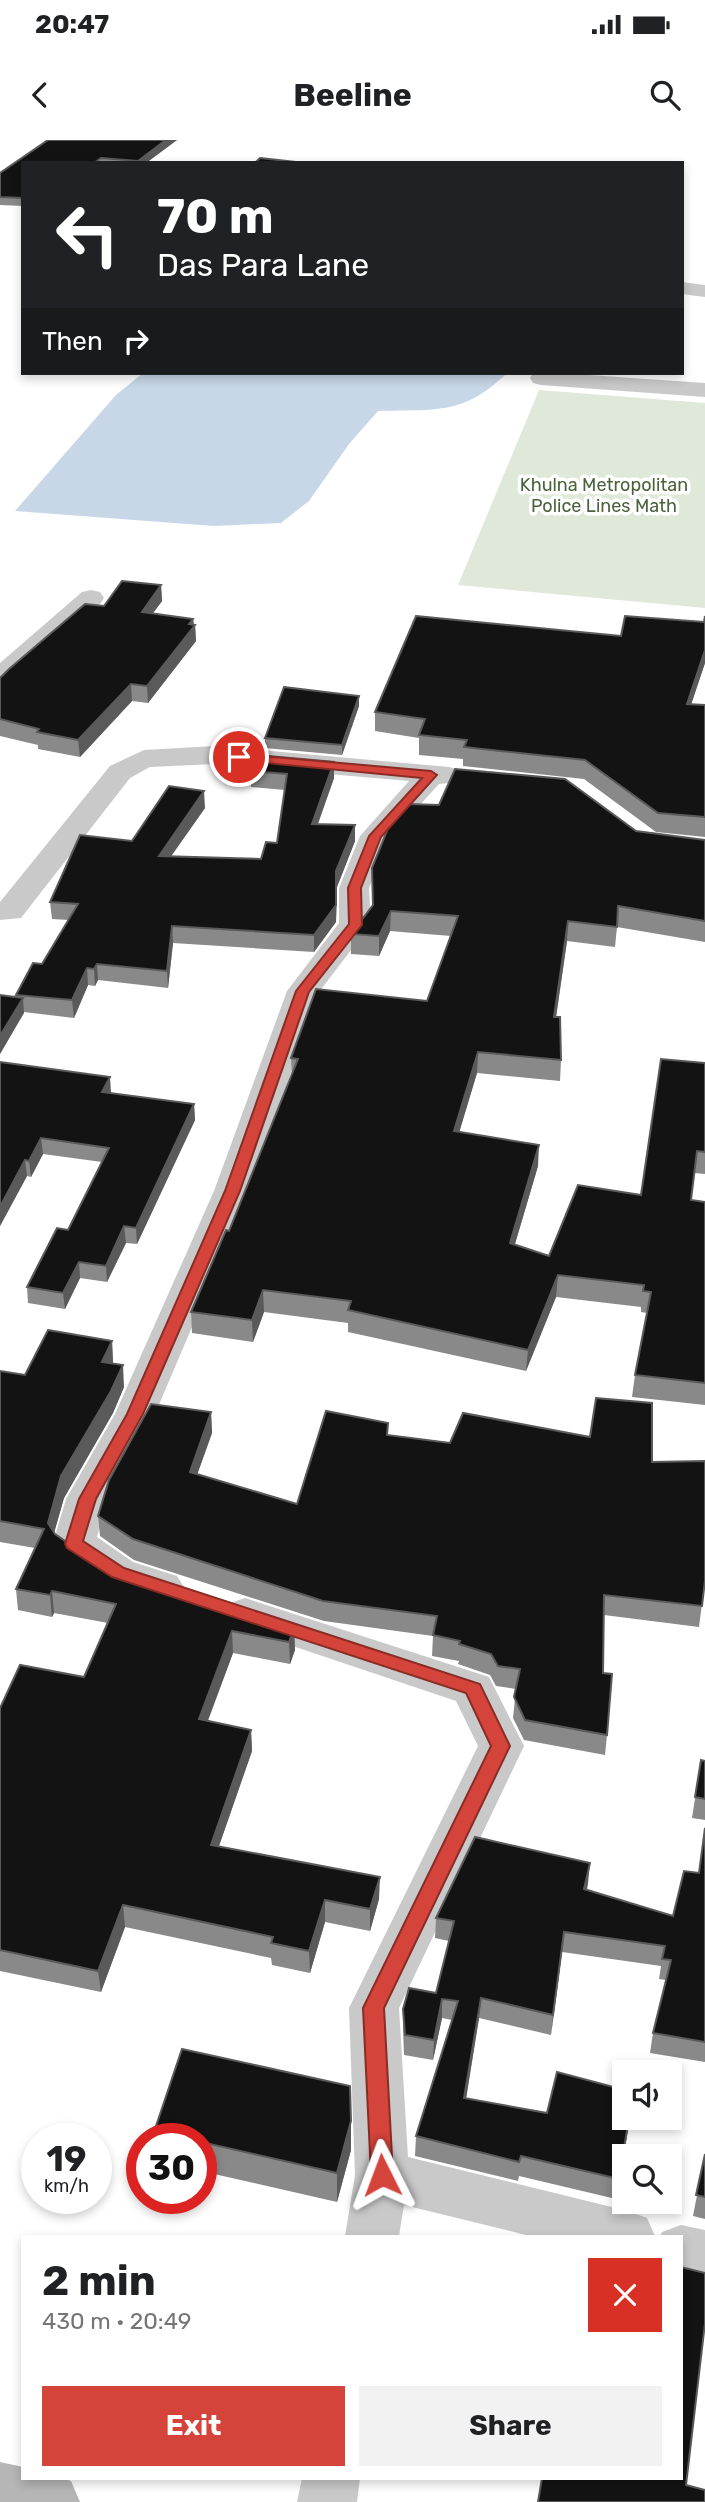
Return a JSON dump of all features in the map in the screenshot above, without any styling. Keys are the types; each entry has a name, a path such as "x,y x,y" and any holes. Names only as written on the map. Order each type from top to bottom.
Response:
{"main road":[{"path":"0,2491 50,2502"}],"street":[{"path":"684,288 705,291"},
{"path":"541,378 705,390"},
{"path":"0,677 91,598"},
{"path":"0,911 10,911 120,772 144,760 215,755 451,777 375,836 354,888 355,925 303,991 232,1191 135,1414 88,1499 74,1544 118,1573 473,1689 501,1746 374,2008 382,2175 372,2235"},
{"path":"382,2175 624,2235"},
{"path":"683,2250 705,2256"},
{"path":"327,2502 331,2480"}],"green space":[{"name":"Khulna Metropolitan Police Lines Math","path":"539,390 705,403 705,608 458,585"}],"water":[{"path":"141,375 505,375 476,397 462,403 432,409 378,411 349,444 309,501 281,523 214,526 15,511 116,395"}],"building":[{"path":"48,140 166,140 138,161 101,158 97,161 21,161 21,198 0,197 0,173"},
{"path":"260,158 287,161 257,161"},
{"path":"122,581 161,585 142,612 193,619 189,624 195,625 147,686 131,684 78,740 37,732 39,729 0,719 0,678 85,604 104,606"},
{"path":"416,616 621,636 625,616 704,622 705,616 705,650 687,704 705,705 705,817 658,813 585,760 464,747 467,740 419,735 425,719 375,712"},
{"path":"284,687 359,696 342,745 265,738"},
{"path":"257,755 334,762 312,824 355,825 336,871 336,905 314,935 172,926 167,971 97,964 94,969 87,968 72,1000 16,995 33,963 42,964 78,904 50,902 80,835 132,841 169,786 204,791 159,856 261,859 266,842 277,843 287,774 250,771"},
{"path":"455,769 565,779 636,831 705,840 705,921 618,906 617,927 568,921 554,1017 560,1017 561,1060 478,1052 454,1131 539,1145 510,1243 549,1256 578,1185 641,1195 661,1059 705,1063 705,1152 697,1151 691,1200 705,1202 705,1383 635,1375 651,1292 643,1291 644,1285 558,1275 528,1350 348,1310 351,1301 263,1290 252,1320 191,1312 226,1230 229,1231 298,1059 291,1058 316,989 427,1001 458,916 391,911 379,936 351,934 373,905 372,868 391,821 407,804 439,805"},
{"path":"0,995 23,998 0,1036"},
{"path":"0,1062 110,1077 102,1092 194,1104 136,1228 124,1226 106,1266 79,1262 63,1293 27,1287 57,1228 68,1230 109,1148 41,1138 29,1161 25,1160 0,1207"},
{"path":"48,1330 112,1341 102,1362 123,1365 111,1391 61,1476 48,1523 55,1534 100,1565 294,1629 289,1642 232,1631 199,1719 251,1730 211,1845 380,1877 370,1909 325,1900 309,1951 271,1943 273,1937 123,1905 98,1971 0,1950 0,1708 20,1665 84,1677 116,1604 52,1591 50,1595 16,1589 44,1529 0,1521 0,1371 25,1375"},
{"path":"596,1398 652,1403 652,1462 705,1461 705,1580 702,1606 604,1595 603,1673 612,1674 607,1735 525,1720 514,1697 520,1669 498,1666 491,1654 459,1644 460,1641 433,1635 437,1616 323,1601 133,1539 98,1516 109,1480 151,1404 211,1412 190,1472 297,1504 326,1411 388,1423 387,1435 450,1443 463,1413 590,1437"},
{"path":"701,1760 705,1761 705,1799 695,1797"},
{"path":"705,1828 705,2042 653,2033 671,1960 662,1959 665,1946 564,1932 553,2015 481,1998 464,2098 547,2113 557,2072 612,2087 612,2130 627,2130 625,2144 612,2144 612,2177 521,2156 519,2162 416,2136 458,2001 442,1999 434,2040 405,2035 403,2009 409,1988 436,1993 454,1921 436,1918 475,1837 590,1863 584,1889 673,1916 684,1871 699,1873"},
{"path":"182,2049 350,2086 351,2121 337,2173 217,2146 217,2123 157,2123"},
{"path":"705,2154 705,2197 696,2195"},
{"path":"683,2268 705,2273 705,2323 686,2485 705,2490 705,2502 538,2502 542,2480 683,2480"}],"route":[{"path":"239,757 431,775 375,836 354,888 355,925 303,991 232,1191 135,1414 88,1499 74,1544 118,1573 473,1689 501,1746 374,2008 382,2175"}]}
